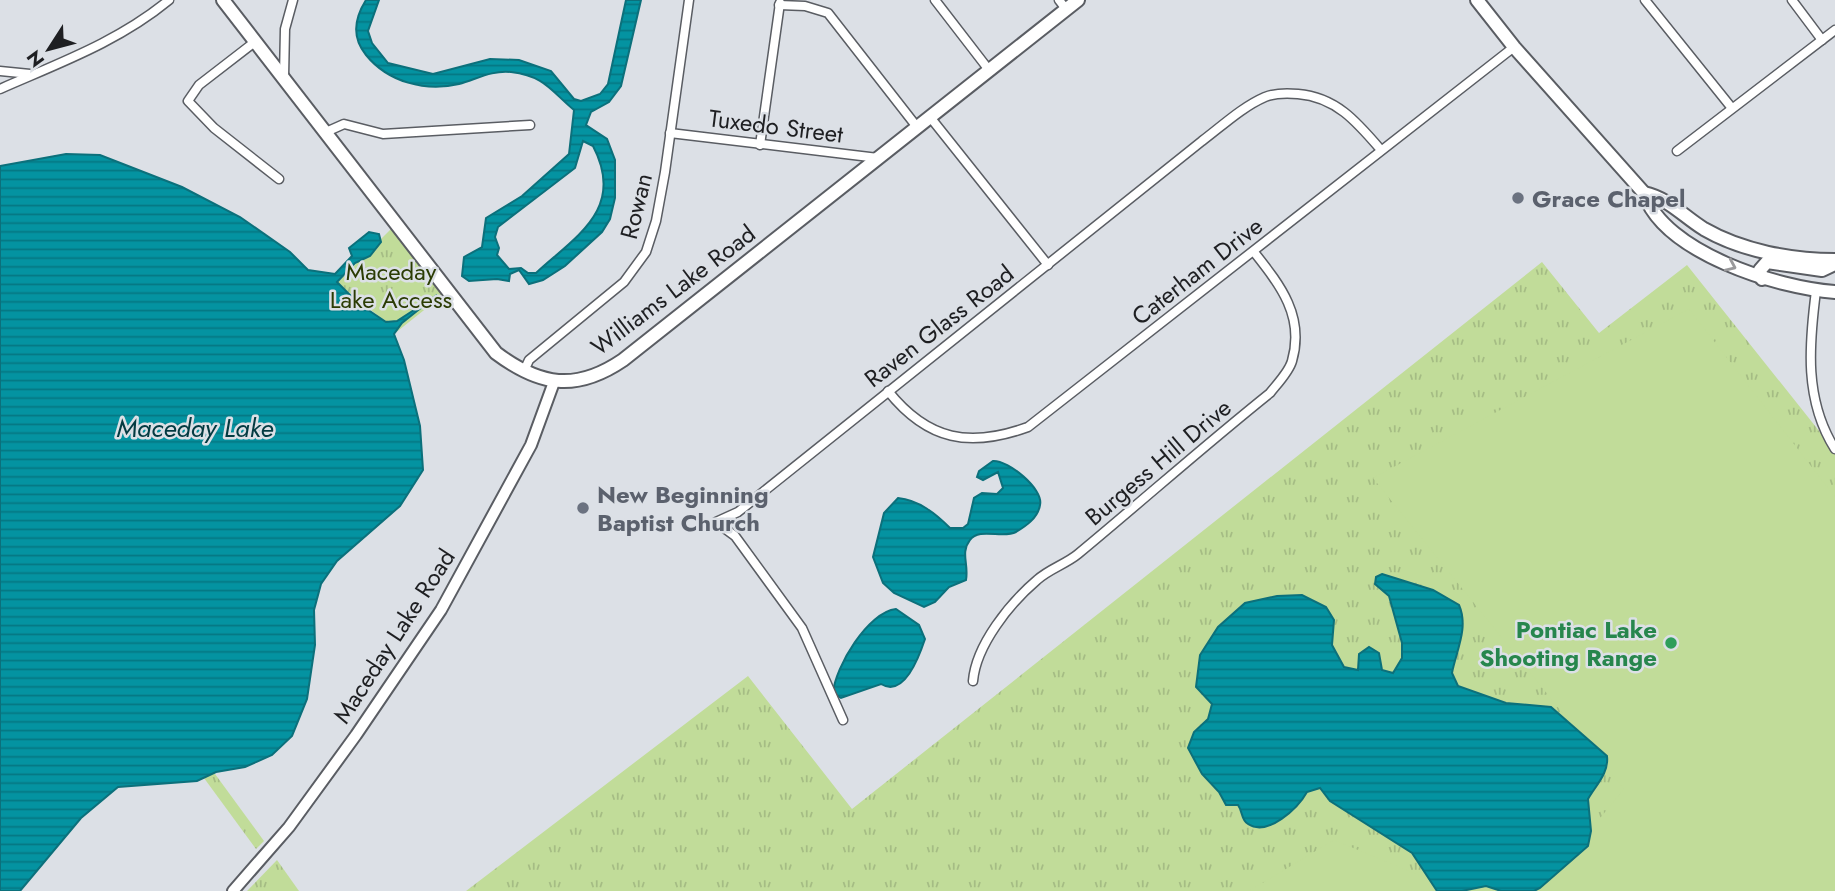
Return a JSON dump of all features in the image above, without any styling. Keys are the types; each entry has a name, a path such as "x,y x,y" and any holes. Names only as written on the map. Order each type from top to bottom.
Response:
{"main road":[{"name":"Williams Lake Road","path":"223,0 490,345 524,371 554,382 586,378 623,360 989,70 1062,5 1078,0"},
{"path":"1477,0 1514,47 1644,192 1650,209 1691,243 1718,260 1762,279 1835,292"},
{"path":"1644,192 1661,197 1703,228 1741,245 1804,260 1835,262"},
{"path":"1691,243 1696,232 1703,228"},
{"path":"1762,279 1760,270 1767,262 1822,270 1835,262"}],"street":[{"path":"0,89 83,54 149,17 169,0"},
{"path":"284,77 285,29 293,0"},
{"name":"Rowan","path":"524,371 529,360 624,282 646,252 656,222 689,0"},
{"path":"935,0 989,70"},
{"path":"1645,0 1731,107"},
{"path":"1792,0 1822,40"},
{"path":"760,145 780,3 805,6 828,13 917,127"},
{"path":"1677,151 1731,107 1835,30"},
{"path":"256,41 199,85 188,100 214,128 279,179"},
{"name":"Caterham Drive","path":"888,391 909,415 931,428 962,438 996,439 1028,427 1514,47"},
{"path":"0,71 36,74"},
{"name":"Raven Glass Road","path":"843,720 802,628 735,536 716,522 738,512 1202,141 1267,96 1286,93 1315,95 1333,103 1381,149"},
{"path":"930,117 1048,265"},
{"path":"326,132 344,124 383,134 530,125"},
{"name":"Tuxedo Street","path":"670,133 877,158"},
{"name":"Burgess Hill Drive","path":"973,681 975,663 988,642 1013,606 1038,579 1074,557 1270,393 1292,363 1296,330 1292,305 1254,252"},
{"path":"1816,290 1809,367 1814,396 1827,436 1835,449"},
{"name":"Maceday Lake Road","path":"233,891 271,850 304,807 441,610 531,445 554,382"}],"green space":[{"name":"Maceday Lake Access","path":"393,227 443,295 394,334 402,323 437,295 397,321 386,322 337,283"},
{"path":"1542,262 1599,333 1687,265 1835,451 1835,891 466,891 748,676 852,809"},
{"name":"Pontiac Lake Shooting Range","path":"1689,309 1835,497 1835,891 1540,891 1624,789 1373,478"},
{"path":"169,711 264,841 256,849 160,718"},
{"path":"1334,840 1457,891 1249,891"},
{"path":"277,860 299,891 247,891"}],"water":[{"path":"366,0 379,0 368,31 372,43 388,63 433,74 490,59 519,60 551,71 574,99 581,101 600,94 608,84 626,0 641,0 621,86 609,102 591,112 586,125 607,139 615,160 615,198 610,219 602,232 565,266 543,280 529,284 519,270 510,274 509,281 469,281 462,276 464,257 482,247 486,218 522,196 569,154 574,110 547,85 523,74 497,72 459,84 433,87 396,78 375,64 361,49 356,28","holes":["583,141 593,146 602,168 604,187 600,204 592,219 536,273 528,273 521,268 509,269 497,255 499,248 495,237 498,227 575,168"]},
{"name":"Maceday Lake","path":"66,154 100,155 182,187 240,217 290,252 308,270 335,274 352,256 349,248 369,232 379,234 381,242 370,256 355,263 337,282 358,303 386,322 397,321 437,295 402,323 394,334 404,360 420,426 423,470 400,506 337,561 321,584 314,610 315,645 307,699 292,736 272,755 245,767 216,772 197,781 118,787 81,818 20,891 0,891 0,166"},
{"path":"993,461 1016,470 1031,484 1040,498 1039,510 1034,518 1011,534 974,536 967,545 965,554 966,580 949,587 935,602 924,607 894,593 883,583 873,557 884,513 898,498 906,499 927,508 950,528 963,528 968,524 974,498 982,493 997,494 1003,488 998,472 983,480 977,477 979,471"},
{"path":"1382,574 1433,590 1459,605 1463,622 1452,673 1458,686 1506,703 1551,707 1607,756 1604,773 1588,799 1591,831 1588,846 1534,891 1501,891 1486,886 1462,891 1437,891 1412,853 1330,801 1320,788 1307,792 1290,813 1273,824 1256,827 1248,824 1238,805 1226,805 1219,792 1202,774 1188,748 1194,732 1208,719 1212,704 1196,687 1200,655 1218,627 1245,603 1277,596 1302,595 1326,607 1334,620 1332,645 1344,667 1358,670 1359,654 1369,647 1379,653 1382,670 1393,673 1402,658 1402,643 1389,596 1375,584 1376,577"},
{"path":"896,609 919,625 925,639 909,674 897,685 889,687 881,684 841,698 833,693 846,656 864,630 885,612"}],"place":[{"name":"Grace Chapel","path":"1518,198"},
{"name":"New Beginning Baptist Church","path":"583,508"},
{"name":"Pontiac Lake Shooting Range","path":"1671,643"}]}
